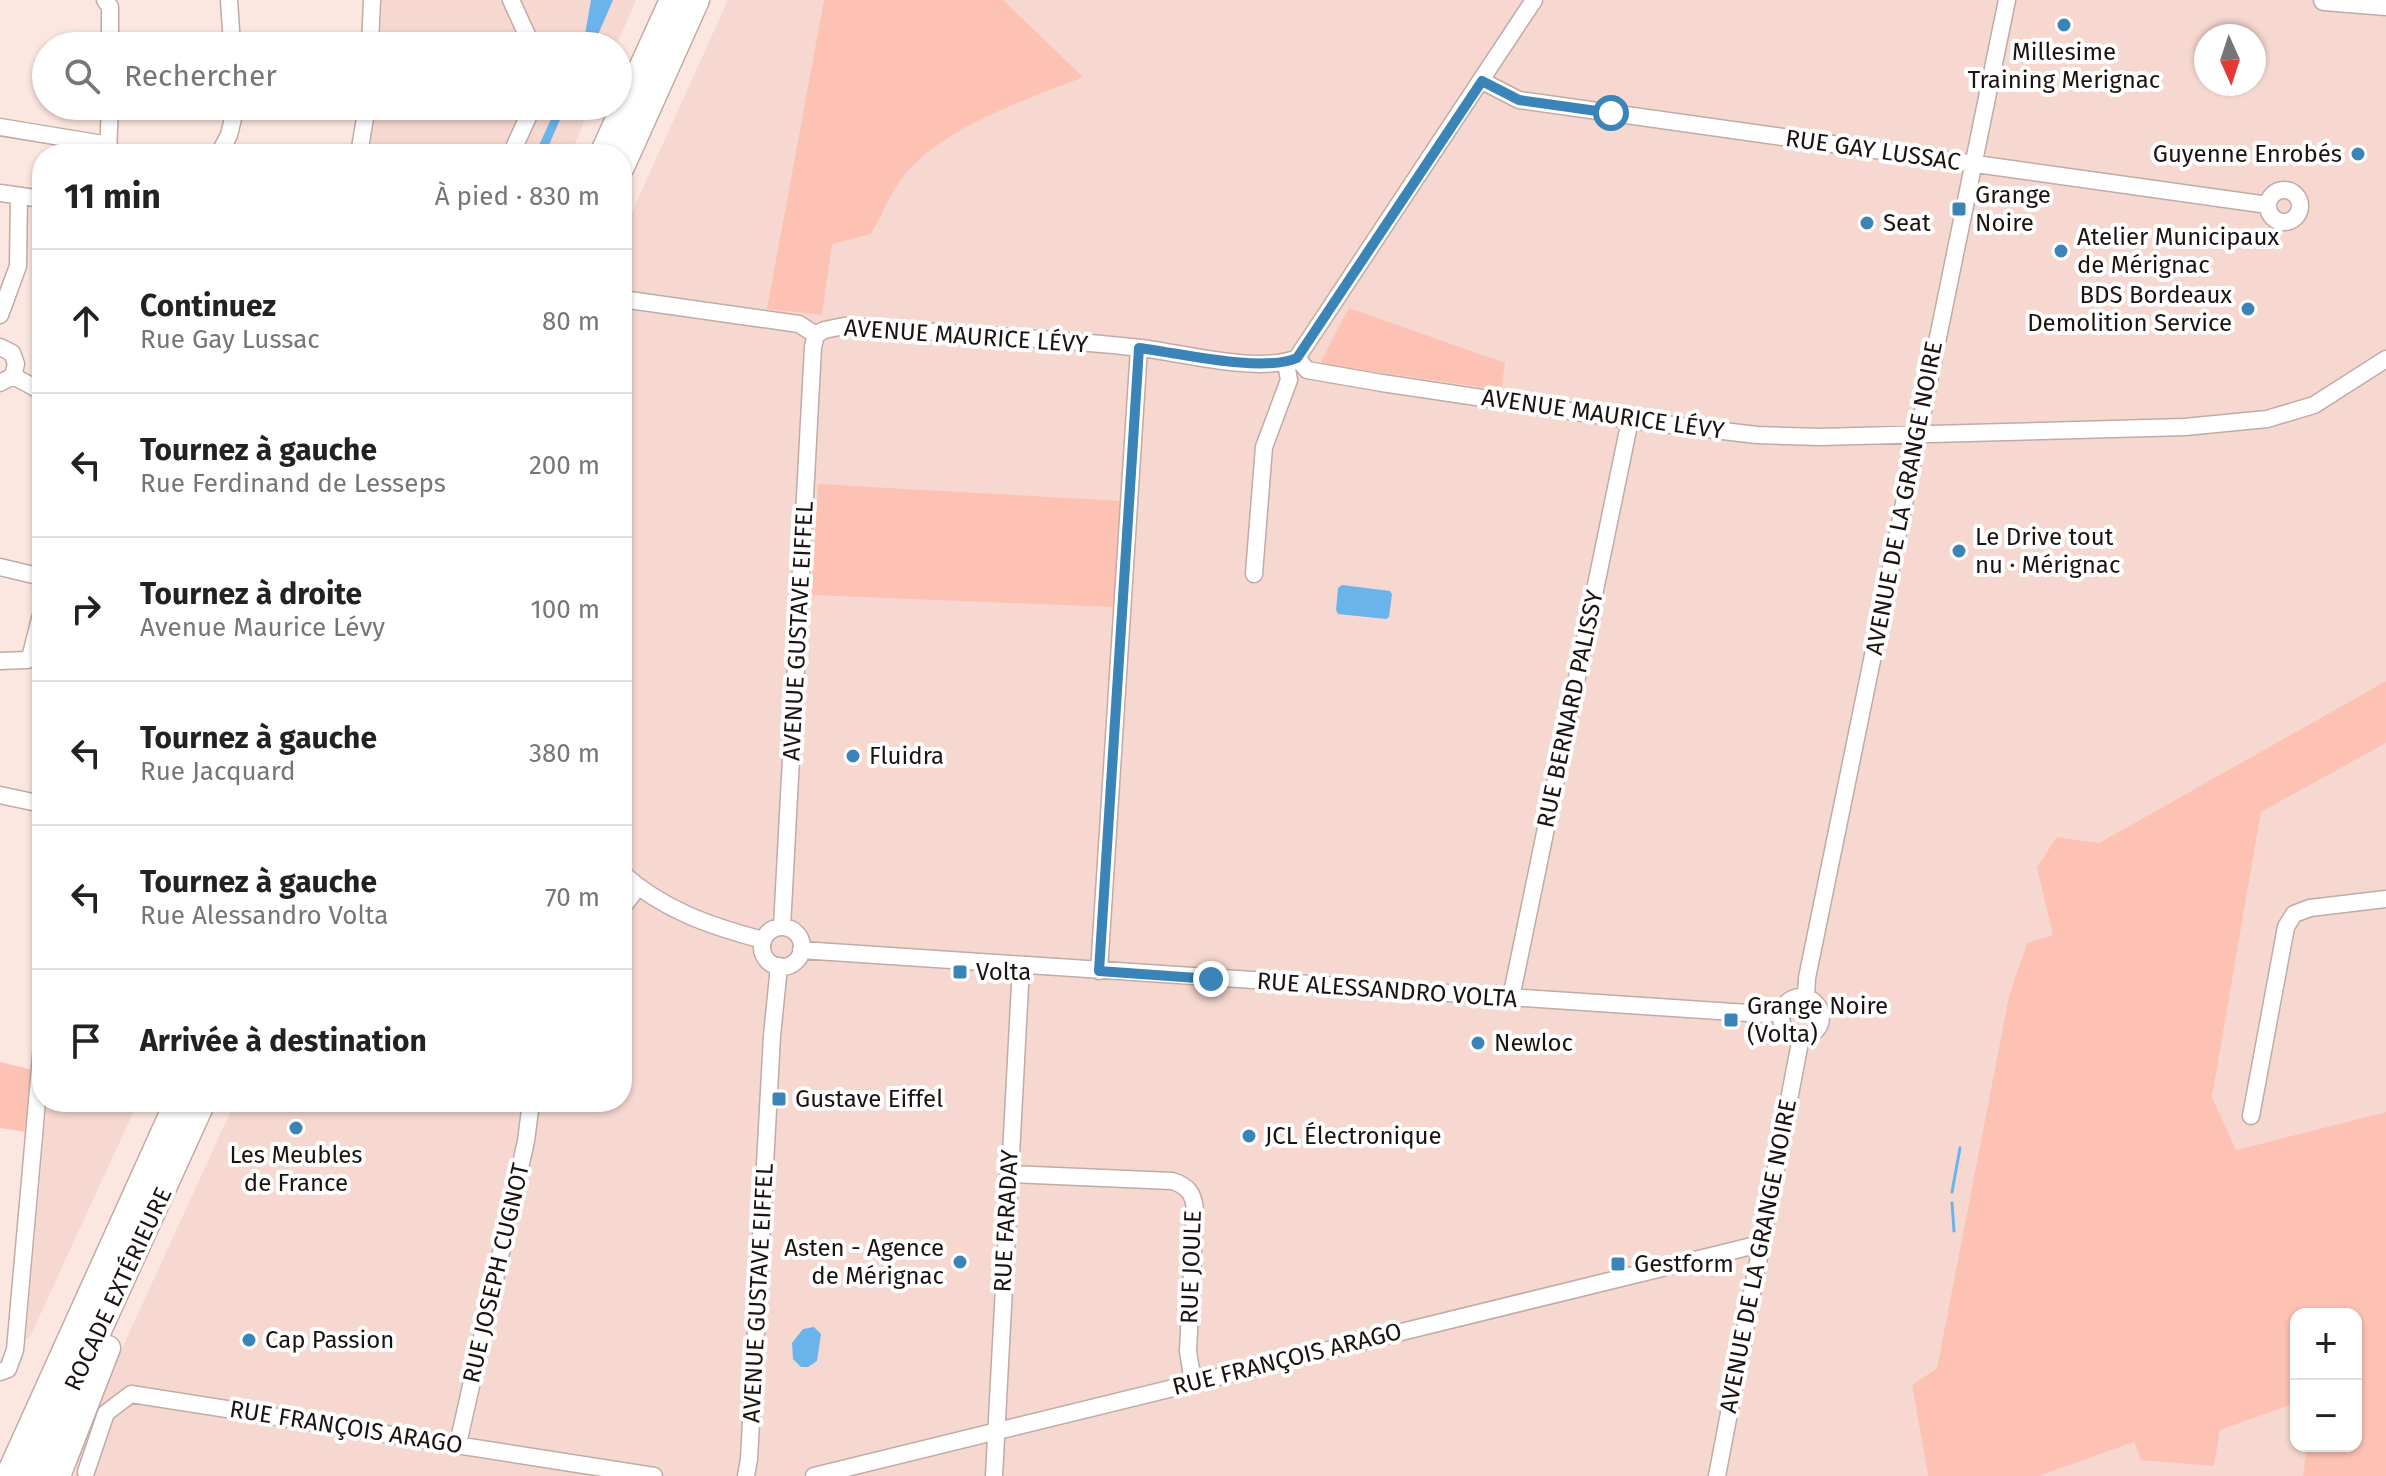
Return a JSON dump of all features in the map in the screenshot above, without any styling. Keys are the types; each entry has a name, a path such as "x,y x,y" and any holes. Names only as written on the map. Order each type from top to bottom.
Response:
{"highway":[{"path":"632,88 672,0"},
{"path":"632,145 697,0"},
{"path":"607,144 617,120"},
{"path":"8,1476 173,1112"},
{"name":"ROCADE EXTÉRIEURE","path":"33,1476 199,1112"},
{"path":"58,1476 150,1247 147,1229"},
{"path":"0,1461 14,1432 33,1424"}],"main road":[{"path":"2324,0 2386,5"}],"street":[{"path":"105,0 110,7 110,32"},
{"path":"229,0 231,32"},
{"path":"371,32 372,0"},
{"path":"511,0 526,32"},
{"path":"1254,574 1264,447 1289,380 1292,360 1534,0"},
{"name":"AVENUE DE LA GRANGE NOIRE","path":"1806,997 1810,963 2007,0"},
{"name":"RUE GAY LUSSAC","path":"1482,81 1519,100 2268,205"},
{"path":"109,144 110,120"},
{"path":"224,144 233,120"},
{"path":"361,144 365,120"},
{"path":"516,144 527,120"},
{"path":"0,127 81,144"},
{"path":"0,193 32,198"},
{"path":"0,315 18,266 19,196"},
{"path":"632,300 799,324 816,335"},
{"name":"AVENUE MAURICE LÉVY","path":"816,335 844,326 1139,348 1265,365 1292,360 1307,370 1324,374 1630,420 1757,435 1820,437 2185,427 2267,419 2333,396 2386,359"},
{"name":"AVENUE GUSTAVE EIFFEL","path":"782,927 816,335"},
{"path":"0,347 7,349 15,358 6,379 32,388"},
{"path":"1099,971 1139,348"},
{"name":"RUE BERNARD PALISSY","path":"1511,998 1630,420"},
{"path":"0,567 32,575"},
{"path":"0,661 27,660 32,650"},
{"path":"0,795 32,802"},
{"path":"632,882 666,906 695,920 763,940"},
{"path":"632,895 638,887"},
{"path":"2251,1116 2286,927 2294,914 2310,908 2386,899"},
{"path":"782,927 797,934 801,950 796,961 779,966 767,959 762,947 770,930 782,927"},
{"name":"RUE ALESSANDRO VOLTA","path":"801,950 1763,1014 1781,1012"},
{"name":"AVENUE GUSTAVE EIFFEL","path":"746,1476 772,1036 779,966"},
{"name":"RUE FARADAY","path":"994,1476 1021,966"},
{"path":"1806,997 1817,1004 1821,1016 1818,1028 1801,1037 1785,1029 1781,1012 1788,1001 1806,997"},
{"name":"AVENUE DE LA GRANGE NOIRE","path":"1717,1476 1801,1037"},
{"path":"0,1372 8,1369 15,1350 36,1112"},
{"name":"RUE JOSEPH CUGNOT","path":"458,1444 526,1141 530,1112"},
{"name":"RUE JOULE","path":"1008,1174 1172,1181 1187,1188 1195,1199 1188,1351 1191,1370 1200,1381"},
{"name":"RUE FRANÇOIS ARAGO","path":"814,1476 1760,1244"},
{"name":"RUE FRANÇOIS ARAGO","path":"86,1472 106,1413 131,1394 654,1476"}],"shaded area":[{"path":"382,0 636,0 622,32 381,32"},
{"path":"728,0 2386,0 2386,681 2099,843 2057,837 2053,935 2027,943 2009,996 1937,1368 1912,1385 1928,1476 74,1476 92,1414 230,1112 632,1112 632,212"},
{"path":"824,0 1003,0 1083,77 988,116 964,128 922,157 900,181 871,234 832,244 822,315 767,309"},
{"path":"374,120 584,120 575,144 370,144"},
{"path":"1349,308 1505,363 1501,390 1322,364"},
{"path":"818,484 1121,501 1114,607 812,595"},
{"path":"2386,681 2386,743 2261,812 2212,1097 2236,1150 2386,1112 2386,1476 2303,1476 2306,1452 2362,1452 2362,1308 2290,1308 2290,1405 2220,1430 2214,1466 2141,1460 2134,1442 2039,1476 1928,1476 1912,1385 1937,1368 2009,996 2027,943 2053,935 2037,867 2057,837 2099,843"},
{"path":"2386,743 2386,1112 2235,1150 2212,1097 2261,812"},
{"path":"0,1062 32,1070 28,1132 0,1128"},
{"path":"46,1112 133,1112 29,1339 26,1338"},
{"path":"2290,1405 2290,1452 2306,1452 2303,1476 2039,1476 2134,1442 2220,1430"}],"water":[{"path":"591,0 613,0 599,32 585,32"},
{"path":"551,120 560,120 549,144 540,144"},
{"path":"1342,585 1390,591 1389,617 1338,614 1338,588"},
{"path":"814,1327 821,1334 817,1361 808,1367 801,1367 793,1359 792,1343 803,1329"}],"waterway":[{"path":"1952,1192 1960,1148"},
{"path":"1952,1203 1954,1231"}],"place":[{"name":"Millesime Training Merignac","path":"2064,25"},
{"name":"Guyenne Enrobés","path":"2358,154"},
{"name":"Grange Noire","path":"1959,209"},
{"name":"Seat","path":"1867,223"},
{"name":"Atelier Municipaux de Mérignac","path":"2061,251"},
{"name":"BDS Bordeaux Demolition Service","path":"2248,309"},
{"name":"Le Drive tout nu · Mérignac","path":"1959,551"},
{"name":"Fluidra","path":"853,756"},
{"name":"Volta","path":"960,972"},
{"name":"Grange Noire (Volta)","path":"1731,1020"},
{"name":"Newloc","path":"1478,1043"},
{"name":"Gustave Eiffel","path":"779,1099"},
{"name":"Les Meubles de France","path":"296,1128"},
{"name":"JCL Électronique","path":"1249,1136"},
{"name":"Asten - Agence de Mérignac","path":"960,1262"},
{"name":"Gestform","path":"1618,1264"},
{"name":"Cap Passion","path":"249,1340"}],"route":[{"path":"1211,979 1099,971 1139,348 1265,365 1286,363 1297,358 1482,81 1519,100 1611,113"}]}
